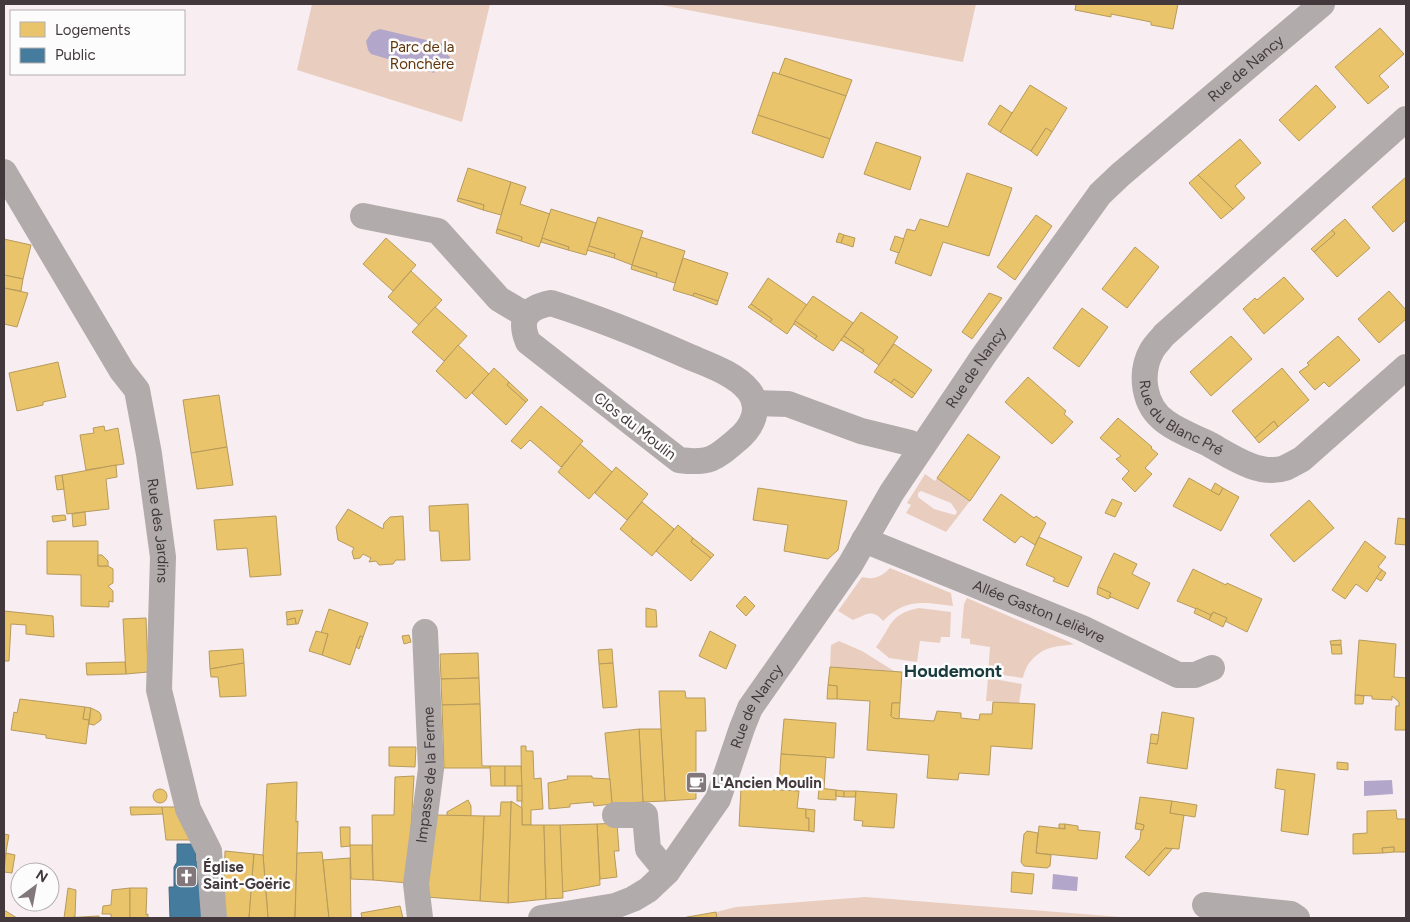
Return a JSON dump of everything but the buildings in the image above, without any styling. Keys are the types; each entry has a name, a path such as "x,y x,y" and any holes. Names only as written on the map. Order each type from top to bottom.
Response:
{"street":[{"name":"Rue de Nancy","path":"541,918 615,906 633,900 648,890 667,872 718,799 750,708 825,602 920,448 1049,263 1100,194 1128,168 1322,4"},
{"name":"Rue du Blanc Pré","path":"1406,119 1164,335 1152,350 1146,365 1144,380 1148,399 1153,410 1166,422 1248,464 1268,470 1284,468 1302,459 1406,367"},
{"name":"Rue des Jardins","path":"4,172 122,370 137,390 149,454 163,557 158,690 188,809 209,851 214,918"},
{"path":"363,216 438,230 499,299 526,315 537,306 551,303 582,313 672,348 726,373 748,390 755,403 788,404 861,431 910,443 920,448"},
{"name":"Clos du Moulin","path":"526,315 522,328 528,342 679,460 698,463 718,456 740,438 755,418 755,403"},
{"name":"Allée Gaston Lelièvre","path":"864,540 1082,628 1178,675 1195,675 1212,668"},
{"name":"Impasse de la Ferme","path":"420,918 416,884 431,770 425,632"},
{"path":"615,816 645,815 648,849 667,872"},
{"path":"1205,905 1291,914 1297,918"}],"green space":[{"name":"Parc de la Ronchère","path":"312,4 490,4 462,122 297,70"},
{"path":"656,4 976,4 963,62"},
{"path":"925,474 935,481 937,478 970,501 946,532 906,513 911,505 907,503","holes":["921,491 951,503 957,512 955,515 934,509 918,497 918,493"]},
{"path":"890,568 951,593 953,606 915,603 899,608 883,621 872,614 853,620 838,611 862,577 877,577 884,574"},
{"path":"967,598 1074,644 1054,647 1038,654 1030,662 1023,678 988,673 990,647 970,644 970,639 961,638 964,604"},
{"path":"919,608 951,612 950,637 941,637 940,643 920,641 917,662 889,658 876,647 896,617"},
{"path":"839,641 862,651 894,671 830,667 831,645"},
{"path":"988,678 1022,684 1019,703 986,701"},
{"path":"865,897 1135,918 717,918 716,912 736,907"}],"shaded area":[{"path":"380,29 443,44 442,50 450,57 448,65 436,66 434,73 371,54 366,41 372,32"},
{"path":"1392,780 1393,794 1364,796 1364,781"},
{"path":"1053,874 1078,877 1077,891 1052,889"}],"place":[{"name":"L'Ancien Moulin","path":"696,783"},
{"name":"Église Saint-Goëric","path":"187,876"}],"district":[{"name":"Houdemont","path":"953,671"}]}
